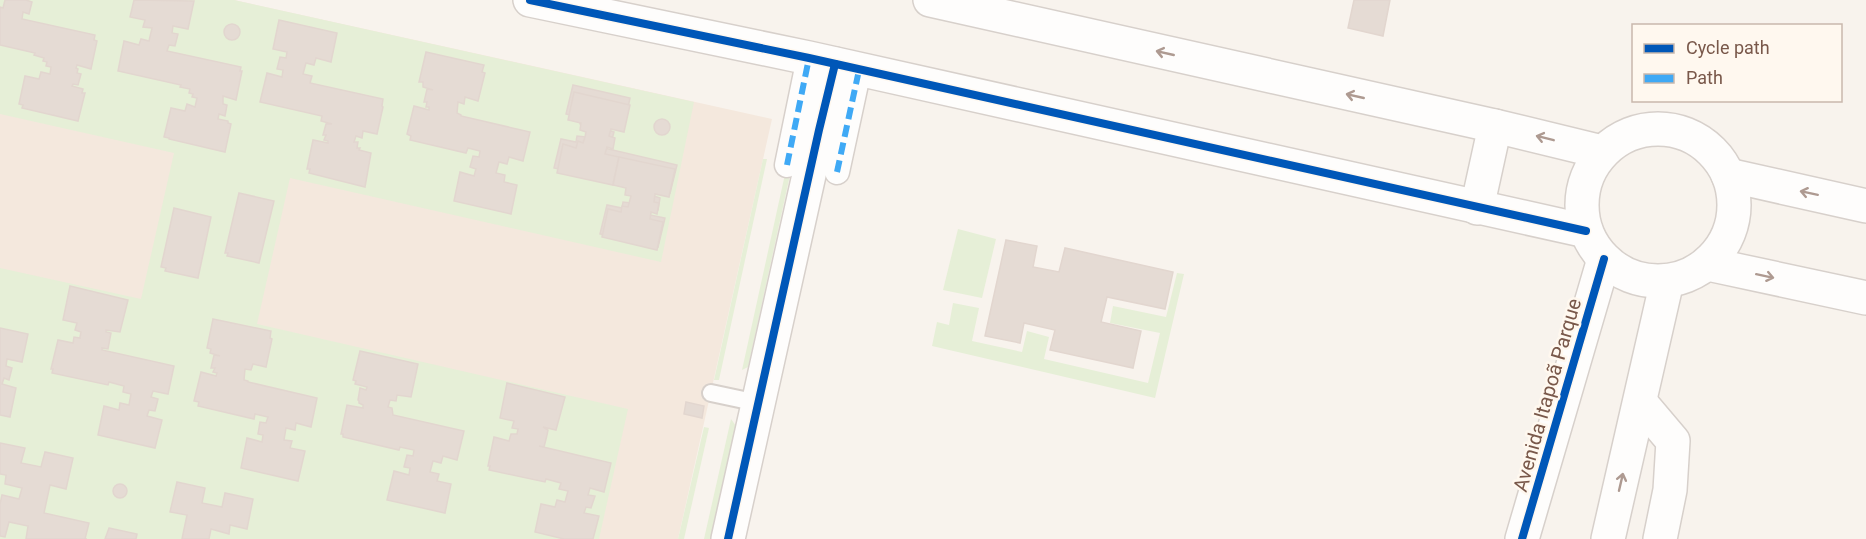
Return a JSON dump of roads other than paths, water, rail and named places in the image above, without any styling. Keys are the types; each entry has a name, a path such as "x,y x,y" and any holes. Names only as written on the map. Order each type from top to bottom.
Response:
{"street":[{"path":"530,0 834,64 1586,231"},
{"path":"930,0 1602,152"},
{"path":"787,165 834,64"},
{"path":"834,64 837,172"},
{"path":"728,539 834,64"},
{"path":"1478,207 1495,126"},
{"path":"1646,129 1680,132 1706,146 1722,164 1728,175 1734,198 1733,222 1724,245 1708,264 1696,272 1667,281 1650,282 1633,278 1604,259 1593,246 1586,231 1581,206 1585,181 1592,165 1602,152 1630,134 1646,129"},
{"path":"1728,175 1866,206"},
{"name":"Avenida Itapoã Parque","path":"1522,539 1604,259"},
{"path":"1708,264 1866,298"},
{"path":"1608,539 1667,281"},
{"path":"1640,402 1673,441 1670,490 1660,539"}],"lane":[{"path":"711,393 758,403"}]}
